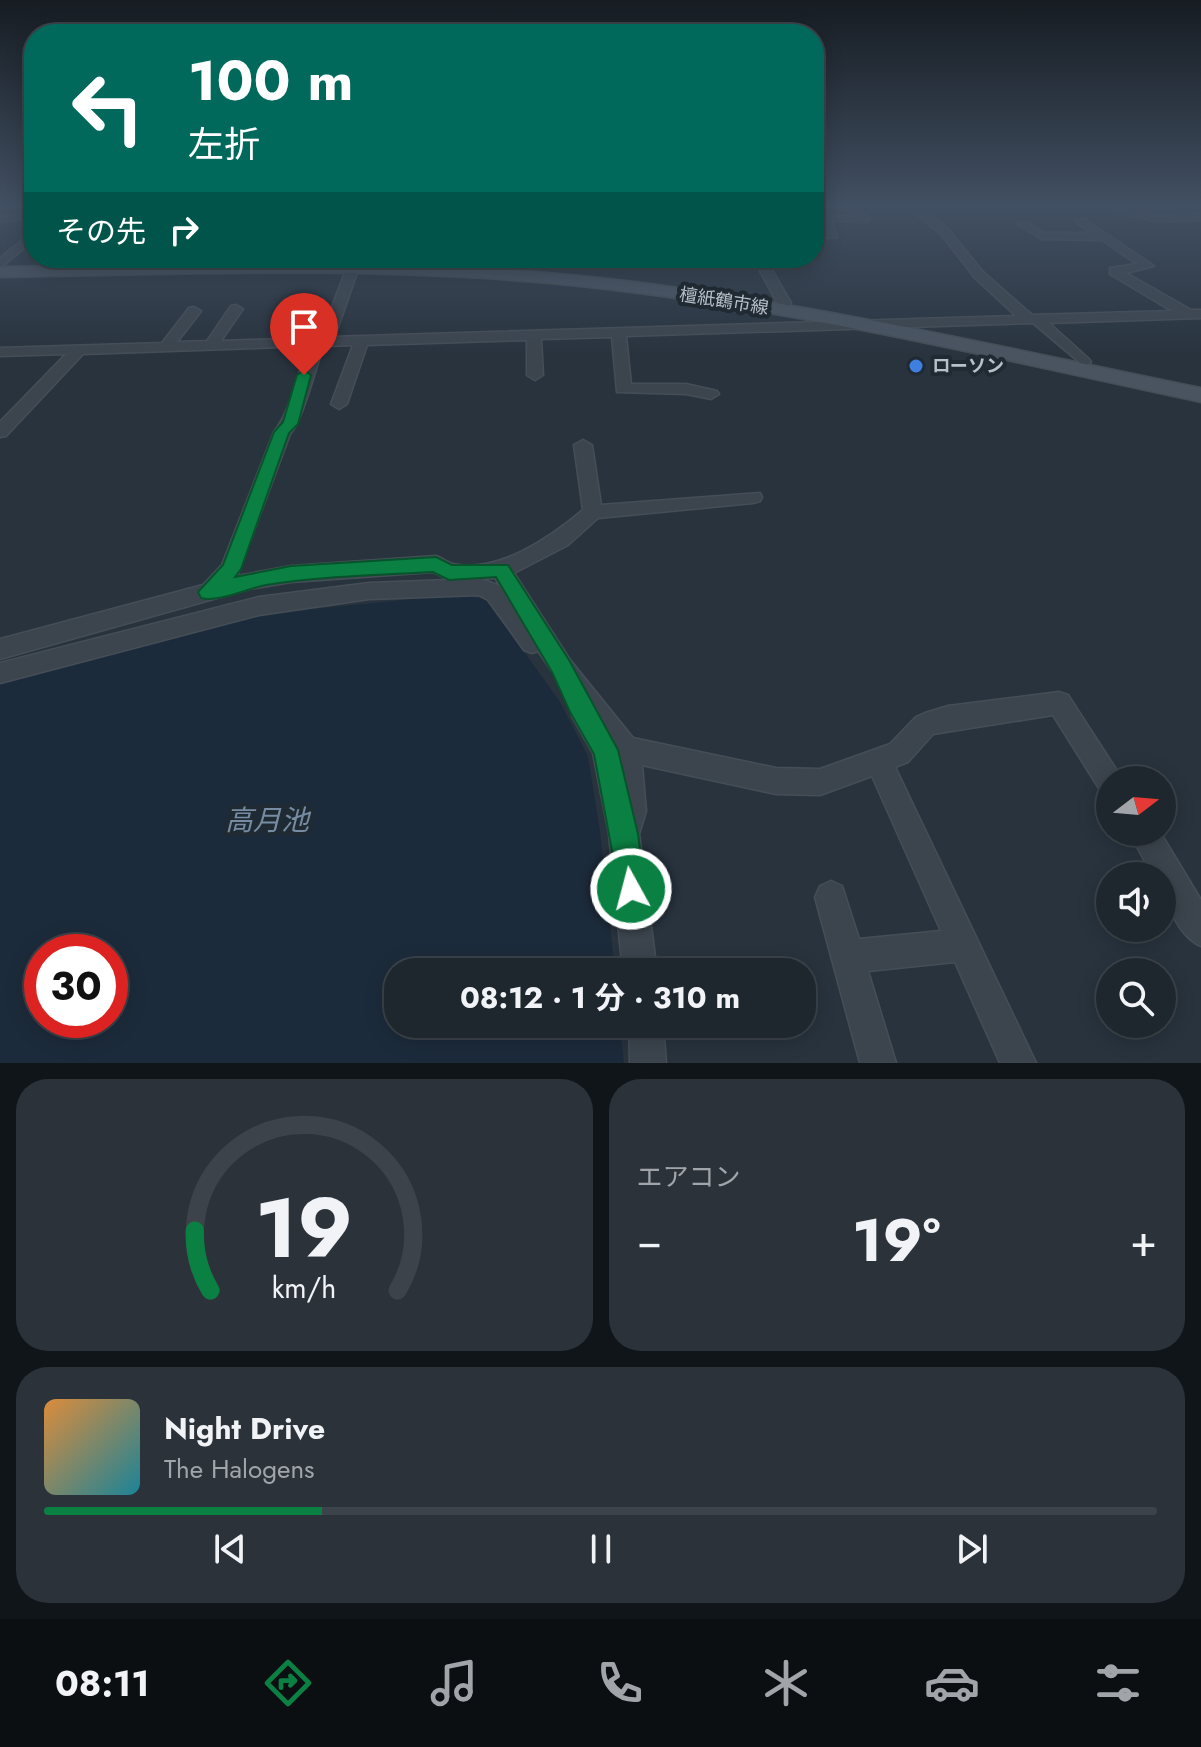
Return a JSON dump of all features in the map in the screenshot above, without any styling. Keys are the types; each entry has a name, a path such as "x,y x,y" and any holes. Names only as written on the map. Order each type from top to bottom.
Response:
{"main road":[{"name":"檀紙鶴市線","path":"0,265 24,265"},
{"name":"檀紙鶴市線","path":"0,272 141,268"},
{"name":"檀紙鶴市線","path":"426,268 561,279 706,297 1201,395"},
{"name":"檀紙鶴市線","path":"510,268 641,280 784,303 1201,385"}],"street":[{"path":"964,256 979,275 1065,342 1084,362"},
{"path":"1132,256 1148,266 1114,271 1195,314"},
{"path":"208,592 231,569 282,432 290,424 304,375 319,341 330,330 350,268"},
{"path":"765,268 784,303"},
{"path":"212,344 236,309"},
{"path":"167,345 194,311"},
{"path":"0,352 848,324 902,326 1195,314"},
{"path":"255,343 262,331 284,330"},
{"path":"618,332 623,389 686,389 711,394"},
{"path":"534,335 535,375"},
{"path":"339,404 362,339"},
{"path":"0,432 79,349"},
{"path":"349,377 367,377"},
{"path":"583,445 593,512"},
{"path":"0,649 249,581 291,574 436,564 449,572 501,570 561,540 593,512 753,497"},
{"path":"501,570 561,667 625,749 632,786 632,811 624,834"},
{"path":"0,673 259,606 369,591 481,587 496,594 539,652 561,667 578,704 606,750 624,834 638,958"},
{"path":"625,749 776,781 820,782 899,753 925,725 948,718 1059,703 1100,766"},
{"path":"878,760 1018,1063"},
{"path":"1152,846 1201,930"},
{"path":"831,897 878,1063"},
{"path":"849,956 963,945"},
{"path":"647,1038 648,1063"}],"water":[{"name":"高月池","path":"460,594 487,600 560,702 588,756 600,831 614,958 384,958 384,1038 621,1038 624,1063 0,1063 0,680 255,615"}],"place":[{"name":"ローソン","path":"916,366"}],"route":[{"path":"304,375 290,424 282,432 231,569 208,592 291,574 436,564 449,572 501,570 561,667 578,704 606,750 624,834 631,889"}]}
